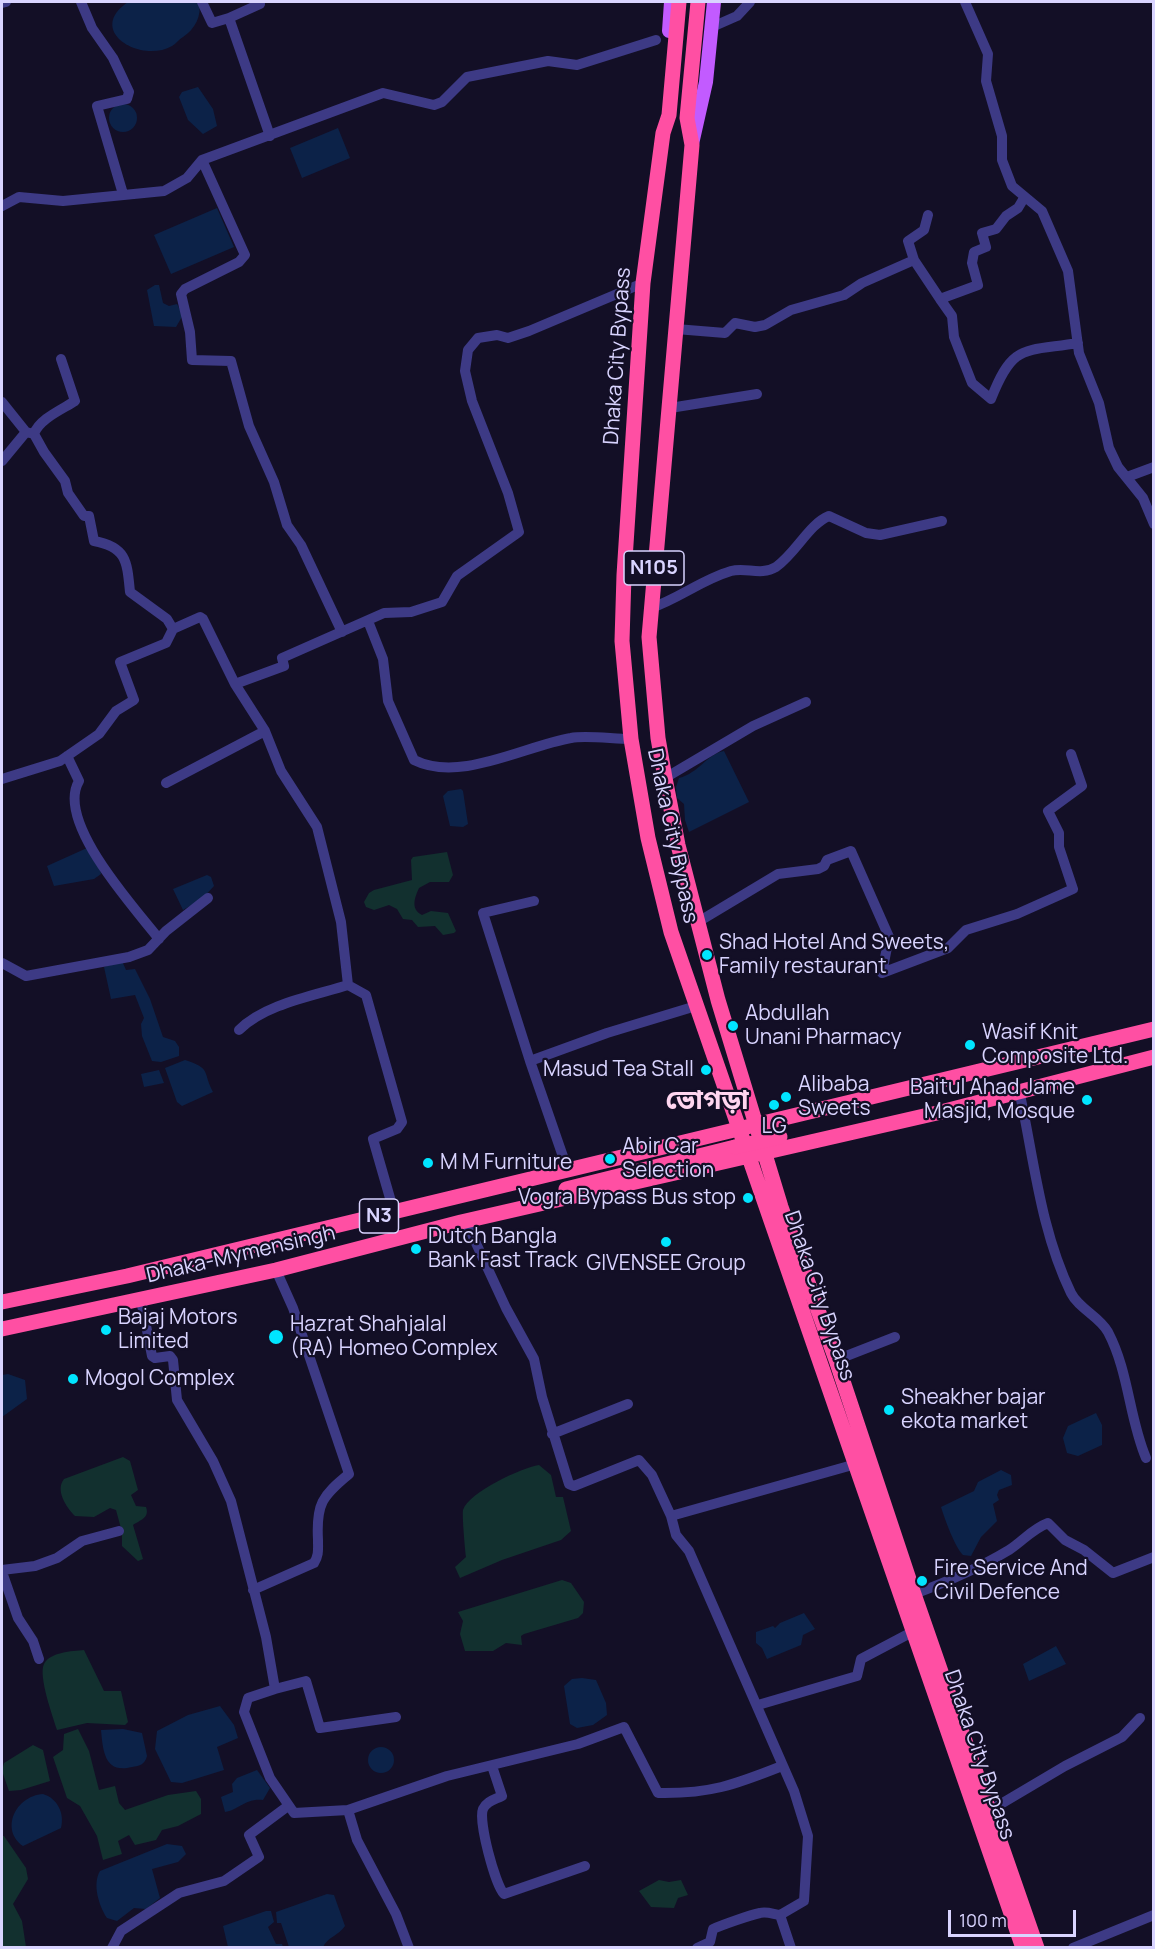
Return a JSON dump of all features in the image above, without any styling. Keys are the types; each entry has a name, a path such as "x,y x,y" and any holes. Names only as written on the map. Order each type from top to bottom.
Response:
{"highway":[{"name":"Dhaka City Bypass","path":"679,2 670,105 664,129 643,284 623,586 623,670 631,739 648,838 671,932 696,1006 1023,1947"},
{"name":"Dhaka City Bypass","path":"698,2 687,118 692,145 649,637 652,687 665,778 678,845 698,922 764,1154 1037,1947"},
{"name":"N3","path":"755,1125 1154,1029"},
{"name":"Dhaka-Mymensingh","path":"2,1329 276,1270 461,1222 937,1113 1154,1057"},
{"name":"Dhaka-Mymensingh","path":"2,1302 127,1276 755,1125"},
{"path":"2,1321 284,1258 780,1137"}],"main road":[{"path":"664,129 671,2"},
{"path":"692,145 706,82 714,2"}],"street":[{"path":"2,3 6,2"},
{"path":"81,2 92,28 113,58 129,92 127,99 98,106 123,194"},
{"path":"202,2 212,23 230,18 260,4 259,2"},
{"path":"712,27 737,16 750,2"},
{"path":"965,2 988,54 987,81 1002,136 1002,160 1012,186 1042,211 1068,271 1078,344 1099,403 1109,448 1143,498 1154,524"},
{"path":"230,18 270,136"},
{"path":"2,206 19,197 63,201 164,191 187,178 202,160 383,93 434,105 442,102 467,77 548,61 577,65 656,40"},
{"path":"202,160 245,255 239,262 185,289 181,294 192,360 231,361 249,426 274,482 286,525 301,545 342,632"},
{"path":"940,299 978,285 972,263 974,252 986,247 982,233 996,229 1006,216 1018,208 1024,198"},
{"path":"928,215 924,230 908,241 914,260 952,316 954,337 972,383 991,399 1002,371 1019,352 1078,344"},
{"path":"676,329 717,334 725,333 735,323 755,327 765,325 798,308 837,298 862,283 914,260"},
{"path":"235,684 284,666 282,658 384,613 411,612 442,602 453,587 457,576 519,532 508,493 472,402 465,371 468,350 478,338 496,334 508,338 643,284"},
{"path":"2,461 30,433 75,401 61,359"},
{"path":"670,408 757,394"},
{"path":"2,402 30,433 65,481 68,493 84,516 89,516 94,541 110,544 120,550 127,566 130,592 167,619 173,629"},
{"path":"1127,477 1154,467"},
{"path":"651,608 681,596 709,578 740,569 749,573 774,568 796,549 818,520 829,516 866,533 880,535 942,520"},
{"path":"2,779 26,773 67,756 99,734 116,711 134,700 120,662 166,643 173,629 200,617 235,684 265,731 281,771 317,826 342,922 348,985"},
{"path":"368,621 383,659 388,701 414,760 422,764 456,767 573,737 631,739"},
{"path":"665,778 753,726 806,702"},
{"path":"166,783 265,731"},
{"path":"698,922 778,874 818,869 824,866 827,860 851,851 890,937 882,973 932,956 948,948 966,930 1017,914 1073,889 1059,847 1059,833 1048,812 1082,786 1071,754"},
{"path":"67,756 79,781 74,795 76,811 88,843 123,896 159,939"},
{"path":"2,963 26,976 129,957 148,950 208,897"},
{"path":"534,901 483,914 568,1171"},
{"path":"239,1030 247,1022 285,1005 348,985 366,995 402,1122 397,1129 373,1138 394,1212"},
{"path":"530,1061 607,1033 696,1006"},
{"path":"1019,1090 1046,1226 1073,1296 1096,1317 1108,1333 1129,1390 1134,1420 1146,1458"},
{"path":"461,1222 469,1228 506,1308 534,1359 552,1434 569,1484 574,1486 639,1460 652,1474 676,1535 689,1551 794,1791 808,1836 804,1901 780,1915 762,1912 735,1923 723,1924 713,1929 710,1942 697,1947"},
{"path":"253,1590 314,1563 318,1555 317,1517 320,1505 329,1491 349,1473 293,1308 276,1270"},
{"path":"141,1300 152,1356 155,1359 170,1356 174,1360 177,1400 213,1461 231,1501 266,1637 275,1689"},
{"path":"836,1360 895,1337"},
{"path":"552,1434 628,1404"},
{"path":"670,1516 856,1464"},
{"path":"914,1594 975,1568 1011,1549 1037,1527 1048,1523 1065,1540 1084,1550 1113,1573 1154,1557"},
{"path":"39,1659 33,1641 18,1618 2,1571 35,1566 57,1558 82,1541 119,1531"},
{"path":"758,1705 857,1676 861,1659 914,1631"},
{"path":"396,1717 320,1728 306,1680 248,1698 244,1712 257,1752 294,1813 348,1810 447,1776 578,1744 624,1727 658,1793 688,1793 727,1787 782,1766"},
{"path":"990,1811 1074,1761 1122,1737 1140,1718"},
{"path":"492,1766 502,1796 487,1802 482,1812 485,1836 504,1894 585,1866"},
{"path":"112,1947 121,1931 179,1893 224,1881 259,1857 249,1835 288,1806"},
{"path":"348,1810 357,1840 396,1914 409,1947"},
{"path":"780,1915 791,1947"},
{"path":"1073,1947 1154,1915"}],"green space":[{"path":"447,852 453,875 449,882 430,882 419,888 415,906 422,915 431,911 448,913 456,931 454,933 443,935 435,926 418,927 412,920 403,919 397,909 389,905 374,910 366,907 364,902 369,893 374,890 412,880 411,860 413,857"},
{"path":"123,1457 130,1461 138,1490 131,1495 136,1506 146,1507 147,1511 144,1518 133,1525 143,1559 138,1561 122,1546 122,1532 116,1510 110,1508 94,1517 75,1516 68,1508 61,1493 64,1479"},
{"path":"539,1465 551,1475 556,1497 563,1497 571,1531 561,1540 502,1560 460,1578 455,1567 466,1557 463,1510 467,1503 497,1482"},
{"path":"562,1580 571,1583 584,1602 583,1613 578,1618 524,1634 521,1636 522,1645 506,1643 493,1651 465,1651 460,1634 463,1621 458,1612"},
{"path":"84,1650 104,1691 121,1691 128,1722 125,1725 87,1723 57,1730 44,1687 44,1664 56,1655"},
{"path":"78,1729 89,1751 99,1790 115,1786 119,1803 125,1810 168,1795 196,1791 201,1799 201,1814 178,1826 162,1830 156,1840 135,1845 129,1835 118,1841 122,1854 103,1860 97,1836 80,1806 67,1798 53,1757 63,1750 64,1734"},
{"path":"33,1745 43,1750 50,1781 21,1790 9,1791 2,1771 4,1763"},
{"path":"2,1836 26,1868 28,1879 13,1904 22,1921 26,1947 2,1947"},
{"path":"659,1880 669,1882 681,1880 688,1895 678,1898 674,1908 651,1907 639,1891"}],"water":[{"path":"128,2 199,2 197,22 173,45 159,50 146,51 133,48 122,42 112,24 116,13"},
{"path":"198,87 213,109 217,126 203,134 188,120 179,97 182,92"},
{"path":"123,104 133,108 137,118 133,128 123,132 113,128 109,118 113,108"},
{"path":"338,128 350,158 302,178 290,148"},
{"path":"217,208 234,247 171,274 154,235"},
{"path":"159,285 163,303 169,306 177,304 183,315 176,327 154,326 147,290"},
{"path":"724,751 749,802 689,832 685,820 684,804 677,798 676,787 679,778 686,776 713,756"},
{"path":"461,789 468,824 463,827 450,826 443,796 448,791"},
{"path":"87,848 100,868 101,874 94,879 54,886 47,866"},
{"path":"207,875 211,877 214,886 202,899 183,910 173,889"},
{"path":"122,961 126,970 135,969 150,999 163,1037 175,1041 179,1047 179,1056 161,1062 152,1061 142,1036 141,1024 144,1018 135,995 111,999 104,967"},
{"path":"185,1060 203,1069 213,1092 182,1106 177,1102 165,1068"},
{"path":"159,1070 164,1083 144,1087 141,1074"},
{"path":"8,1374 25,1380 27,1399 2,1417 2,1375"},
{"path":"1096,1413 1102,1425 1102,1445 1078,1456 1067,1453 1063,1438 1068,1426"},
{"path":"1001,1470 1011,1475 1012,1485 999,1490 997,1495 999,1500 993,1504 997,1521 981,1537 971,1556 963,1555 954,1540 941,1507 974,1491 978,1482"},
{"path":"804,1613 815,1629 803,1635 801,1645 767,1659 762,1648 756,1643 756,1632 773,1626 775,1628 780,1623"},
{"path":"1056,1646 1066,1664 1029,1681 1023,1664"},
{"path":"572,1679 596,1680 606,1703 607,1715 593,1725 577,1728 570,1724 564,1686"},
{"path":"220,1706 234,1725 238,1738 217,1747 224,1770 182,1783 171,1782 155,1749 157,1731 188,1715"},
{"path":"123,1729 142,1733 147,1756 143,1763 135,1767 116,1767 107,1759 105,1753 101,1730"},
{"path":"381,1747 390,1751 394,1760 390,1769 381,1773 372,1769 368,1760 372,1751"},
{"path":"257,1770 270,1788 263,1800 247,1802 225,1812 221,1797 233,1792 232,1784 237,1778"},
{"path":"43,1794 59,1807 62,1817 61,1828 23,1846 12,1831 14,1815 25,1801"},
{"path":"167,1844 182,1846 186,1854 178,1862 152,1869 160,1898 146,1909 134,1908 117,1921 107,1918 98,1895 97,1882 100,1871"},
{"path":"327,1894 334,1895 345,1926 323,1947 289,1947 281,1923 277,1923 276,1912"},
{"path":"271,1911 274,1922 268,1927 276,1944 282,1944 283,1947 228,1947 223,1926"}],"place":[{"name":"Shad Hotel And Sweets, Family restaurant","path":"707,955"},
{"name":"Abdullah Unani Pharmacy","path":"733,1026"},
{"name":"Wasif Knit Composite Ltd.","path":"970,1045"},
{"name":"Masud Tea Stall","path":"706,1070"},
{"name":"Alibaba Sweets","path":"786,1097"},
{"name":"Baitul Ahad Jame Masjid, Mosque","path":"1087,1100"},
{"name":"LG","path":"774,1105"},
{"name":"Abir Car Selection","path":"610,1159"},
{"name":"M M Furniture","path":"428,1163"},
{"name":"Vogra Bypass Bus stop","path":"748,1198"},
{"name":"GIVENSEE Group","path":"666,1242"},
{"name":"Dutch Bangla Bank Fast Track","path":"416,1249"},
{"name":"Bajaj Motors Limited","path":"106,1330"},
{"name":"Hazrat Shahjalal (RA) Homeo Complex","path":"276,1337"},
{"name":"Mogol Complex","path":"73,1379"},
{"name":"Sheakher bajar ekota market","path":"889,1410"},
{"name":"Fire Service And Civil Defence","path":"922,1581"}],"district":[{"name":"ভোগড়া","path":"707,1101"}]}
